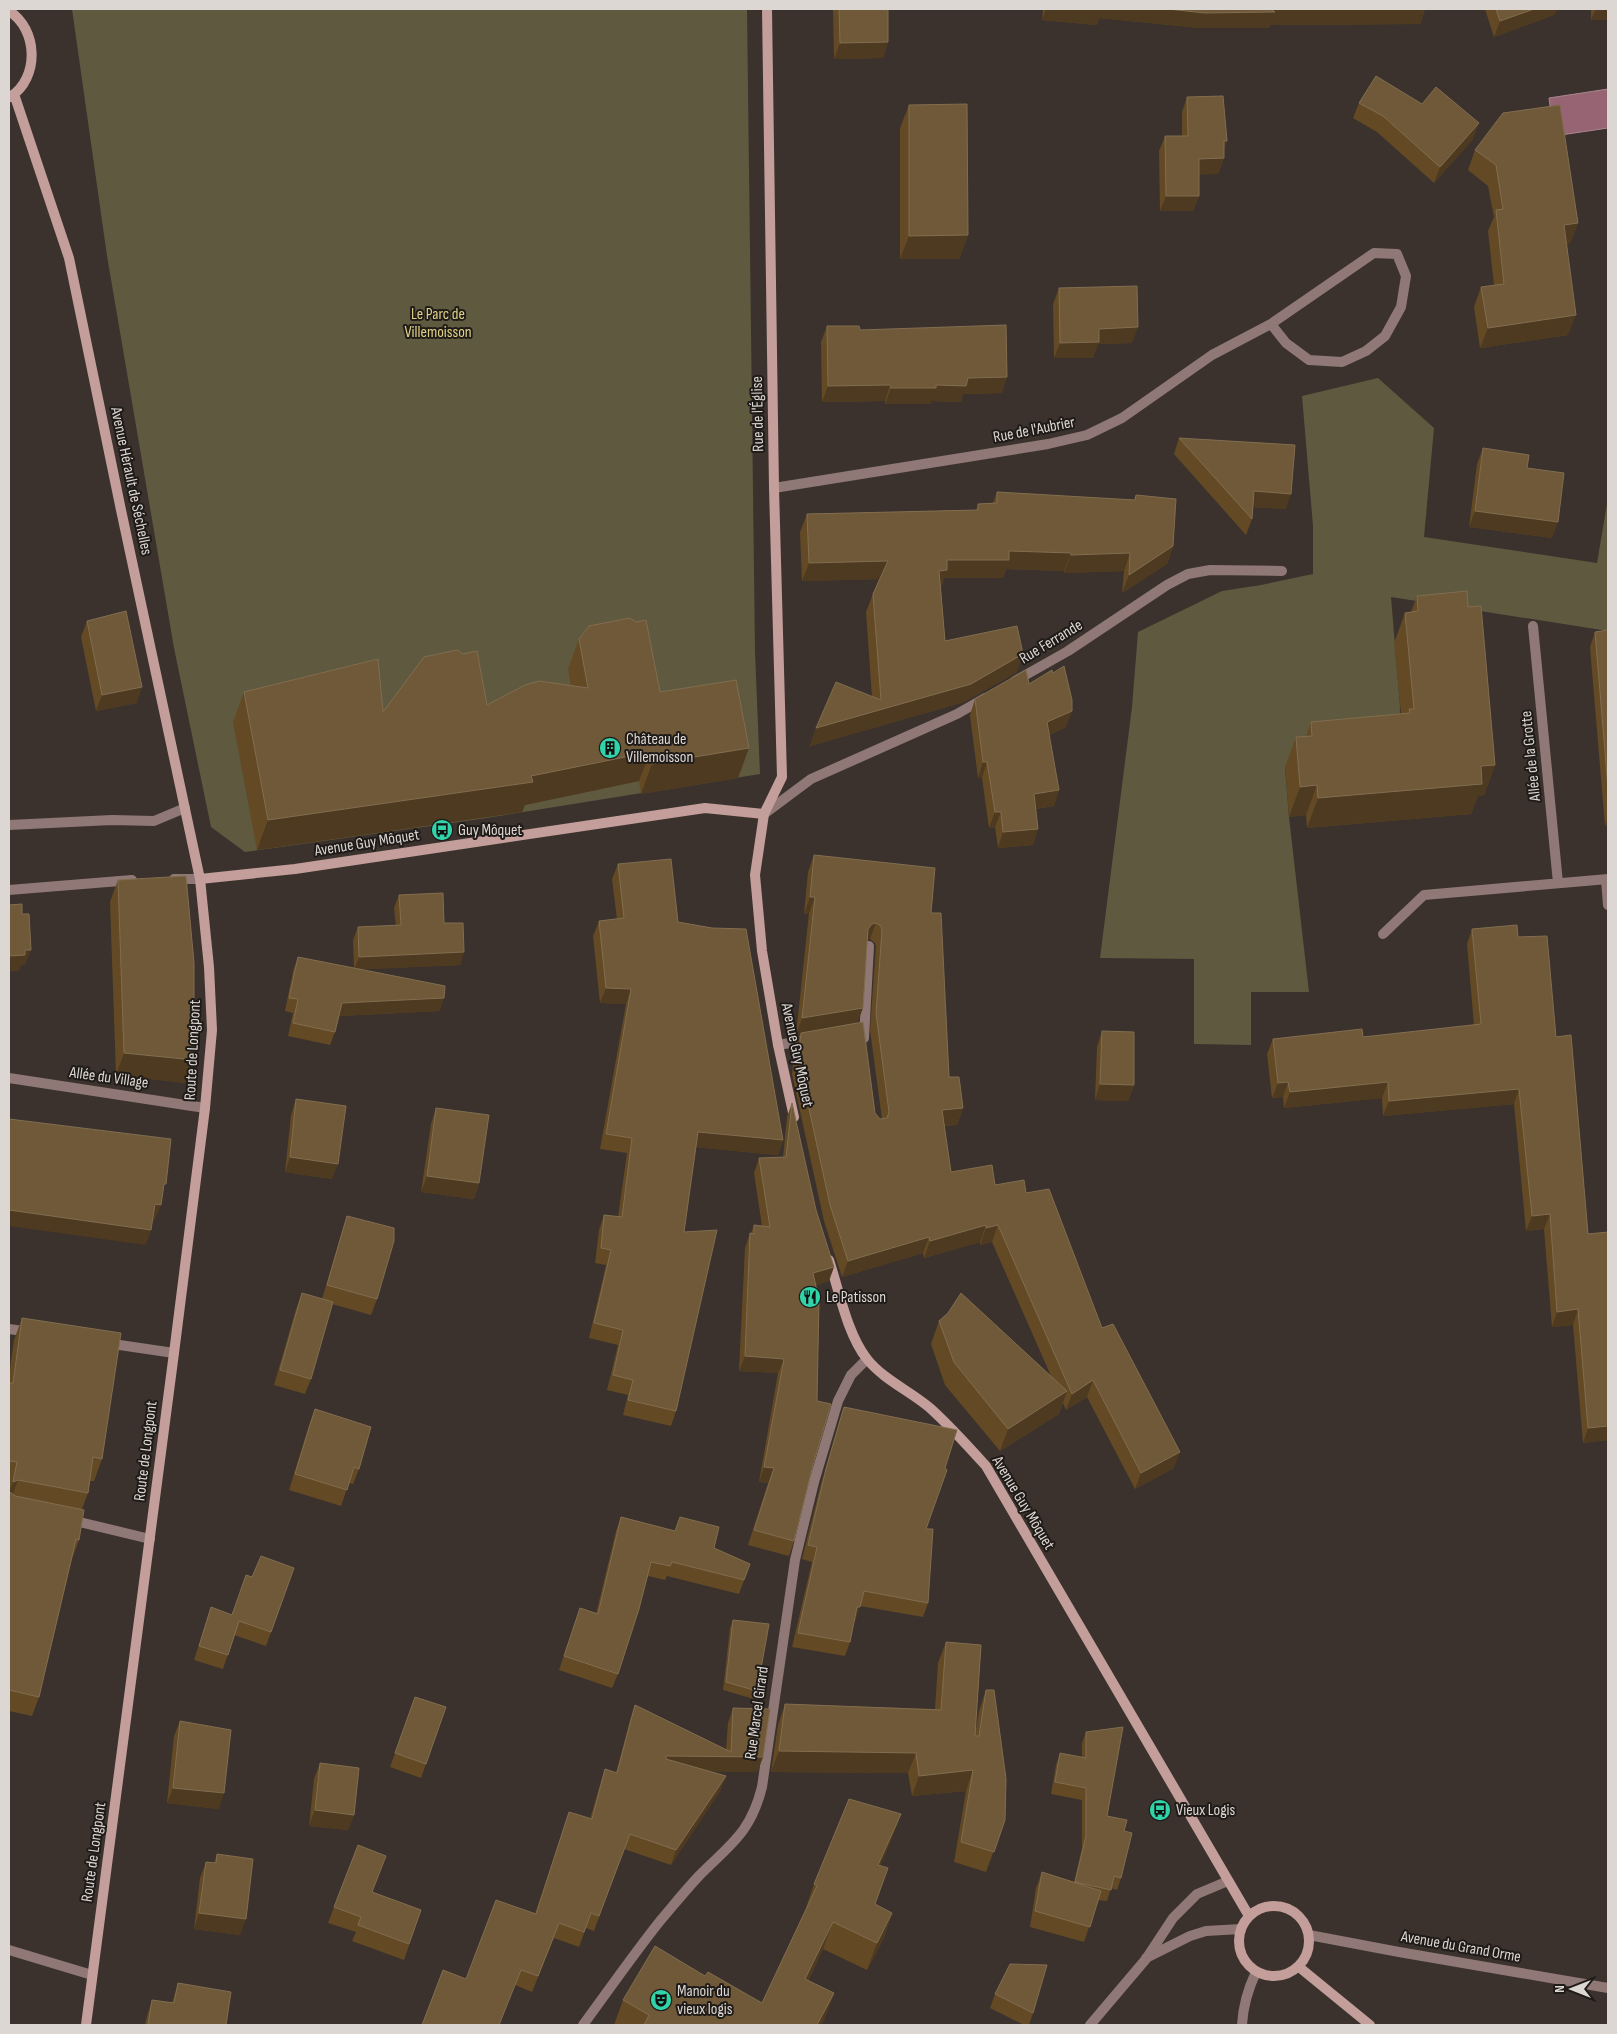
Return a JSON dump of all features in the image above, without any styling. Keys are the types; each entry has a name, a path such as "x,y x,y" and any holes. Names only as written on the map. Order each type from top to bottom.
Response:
{"street":[{"name":"Rue de l'Église","path":"764,814 782,777 774,488 767,9"},
{"path":"9,11 23,25 30,38 32,54 30,69 24,83 12,96"},
{"name":"Avenue Hérault de Séchelles","path":"12,96 69,258 200,879"},
{"name":"Rue de l'Aubrier","path":"774,488 1048,444 1087,435 1122,418 1212,355 1271,324 1374,253 1397,254 1406,276 1401,307 1385,336 1366,351 1342,362 1309,360 1286,343 1271,324"},
{"name":"Rue Ferrande","path":"1008,685 1068,651 1167,585 1188,574 1210,570 1282,571"},
{"name":"Allée de la Grotte","path":"1533,626 1558,883"},
{"path":"764,814 811,779 957,714 991,694"},
{"path":"9,825 112,820 154,821 185,808"},
{"name":"Avenue Guy Môquet","path":"200,879 295,869 705,808 764,814 755,875 762,951 778,1045 797,1129"},
{"path":"162,879 200,879"},
{"name":"Route de Longpont","path":"86,2025 205,1108 212,1030 209,967 200,879"},
{"path":"1383,934 1424,895 1607,879 1608,905"},
{"path":"9,890 143,880"},
{"path":"866,1050 859,1031 869,946"},
{"path":"778,1045 816,1039"},
{"name":"Allée du Village","path":"9,1078 205,1108"},
{"name":"Avenue Guy Môquet","path":"825,1250 853,1334 867,1359 887,1379 930,1408 986,1466 1249,1916"},
{"path":"9,1329 38,1333"},
{"path":"96,1342 174,1353"},
{"name":"Rue Marcel Girard","path":"583,2025 660,1922 698,1878 737,1840 758,1805 795,1560 814,1482 838,1401 851,1375 867,1359"},
{"path":"57,1518 150,1540"},
{"path":"1090,2025 1146,1959 1173,1918 1197,1894 1228,1881"},
{"path":"1272,1906 1285,1908 1296,1913 1304,1923 1309,1935 1307,1952 1299,1967 1290,1973 1278,1977 1256,1972 1247,1964 1241,1953 1239,1941 1241,1929 1249,1916 1260,1909 1272,1906"},
{"path":"1146,1959 1190,1936 1206,1931 1241,1929"},
{"name":"Avenue du Grand Orme","path":"1309,1935 1608,1988"},
{"path":"9,1950 92,1975"},
{"path":"1299,1967 1370,2025"},
{"path":"1242,2025 1249,1989 1256,1972"}],"green space":[{"name":"Le Parc de Villemoisson","path":"72,9 747,9 755,652 760,774 480,819 245,852 211,827 174,648 107,256"},
{"path":"1378,378 1434,428 1424,537 1597,563 1608,498 1608,631 1391,597 1400,706 1399,739 1285,767 1309,992 1251,992 1251,1045 1194,1044 1194,959 1100,958 1132,707 1138,632 1222,591 1313,574 1313,526 1302,396"}],"shaded area":[{"path":"1608,89 1608,128 1554,136 1549,98"}],"building":[{"path":"839,9 888,9 888,42 840,43"},
{"path":"1168,9 1270,9 1275,12 1205,13"},
{"path":"1496,9 1534,9 1500,21"},
{"path":"1376,76 1422,104 1436,87 1479,123 1440,167 1383,116 1359,103"},
{"path":"1223,96 1227,141 1224,141 1224,158 1199,159 1199,196 1166,196 1165,136 1188,136 1187,97"},
{"path":"967,104 968,235 909,236 909,105"},
{"path":"1560,105 1578,223 1564,225 1576,315 1488,328 1481,287 1504,284 1496,210 1503,209 1496,165 1475,150 1503,113"},
{"path":"1137,286 1138,327 1099,329 1099,342 1060,343 1059,288"},
{"path":"1006,325 1007,377 968,378 966,386 936,385 936,388 891,388 890,385 828,386 827,326 859,326 860,330"},
{"path":"1179,438 1295,445 1291,494 1254,491 1252,519"},
{"path":"1483,448 1529,455 1527,468 1564,473 1558,522 1475,511"},
{"path":"997,492 1135,500 1136,495 1176,499 1173,546 1129,575 1130,553 1071,555 1071,553 1009,551 1009,560 947,560 947,570 939,571 945,641 1017,626 1023,654 971,684 816,728 836,682 881,700 873,594 888,561 809,563 807,514 978,510 978,504 997,503"},
{"path":"1467,591 1468,607 1481,606 1495,765 1481,766 1482,784 1318,798 1317,785 1300,787 1296,737 1312,736 1311,722 1410,713 1409,709 1414,709 1405,613 1418,611 1417,596"},
{"path":"126,611 142,687 102,695 87,621"},
{"name":"Château de Villemoisson","path":"630,618 636,622 646,620 660,692 736,680 749,748 652,764 650,752 531,776 533,782 268,820 244,692 378,659 383,712 424,657 457,650 463,654 477,651 487,705 525,685 539,681 588,688 579,639 589,626"},
{"path":"1608,630 1608,788 1595,632"},
{"path":"1064,666 1072,700 1072,711 1047,722 1059,790 1034,794 1038,829 1003,832 1001,812 995,812 987,762 983,762 975,699 1026,670 1029,684 1052,670 1053,673"},
{"path":"814,855 935,868 931,913 941,913 949,1077 959,1077 963,1108 942,1110 951,1172 992,1165 995,1185 1024,1180 1026,1193 1049,1189 1102,1328 1113,1324 1180,1452 1141,1473 1093,1380 1072,1394 998,1225 986,1228 986,1225 930,1241 929,1237 848,1261 830,1205 798,1058 801,1033 863,1022 875,1113 880,1119 887,1118 889,1112 876,1013 882,930 881,926 876,923 872,924 868,929 863,1008 802,1018 815,897 810,897"},
{"path":"671,859 678,922 712,928 746,929 783,1140 698,1132 684,1232 717,1230 676,1411 628,1400 633,1380 613,1375 623,1330 594,1323 611,1250 601,1248 604,1215 622,1217 632,1138 606,1134 631,989 606,988 599,921 624,918 618,864"},
{"path":"186,876 194,963 194,1060 124,1053 118,880"},
{"path":"443,893 444,923 463,923 464,952 359,957 358,927 401,925 399,895"},
{"path":"22,904 22,914 29,914 31,950 25,950 25,955 9,956 9,905"},
{"path":"1517,925 1518,937 1547,936 1556,1037 1571,1035 1588,1234 1608,1232 1608,1426 1588,1428 1578,1309 1557,1312 1550,1214 1532,1216 1519,1089 1389,1101 1388,1082 1290,1092 1288,1082 1278,1083 1273,1039 1362,1029 1363,1037 1481,1024 1472,929"},
{"path":"298,957 445,986 444,998 342,1003 335,1032 293,1023 298,999 289,998"},
{"path":"1102,1031 1134,1032 1134,1085 1100,1084"},
{"path":"296,1099 346,1106 338,1164 290,1157"},
{"path":"792,1103 816,1210 834,1267 813,1273 819,1300 817,1401 831,1404 794,1541 754,1530 774,1468 764,1467 784,1359 745,1356 750,1233 754,1234 754,1225 770,1227 759,1158 786,1157"},
{"path":"436,1108 489,1115 479,1183 427,1176"},
{"path":"9,1119 171,1139 166,1184 164,1184 161,1205 155,1204 151,1230 9,1210"},
{"path":"347,1216 394,1228 394,1241 377,1299 327,1285"},
{"path":"302,1293 333,1302 311,1379 280,1370"},
{"path":"961,1293 1067,1391 1008,1429 954,1362 939,1321 948,1313"},
{"path":"22,1318 121,1333 102,1459 93,1457 88,1493 18,1480 13,1482 17,1462 9,1461 9,1383 13,1383"},
{"path":"844,1407 957,1430 945,1468 947,1470 926,1529 933,1529 928,1603 864,1591 860,1607 857,1607 850,1642 798,1633 817,1547 808,1545 826,1469"},
{"path":"315,1409 371,1427 359,1469 354,1467 347,1490 295,1474"},
{"path":"10,1492 15,1496 84,1510 79,1540 76,1539 39,1697 9,1690"},
{"path":"621,1517 675,1531 680,1517 719,1527 714,1548 750,1564 744,1580 672,1562 670,1566 651,1562 639,1609 618,1674 564,1656 580,1608 598,1614"},
{"path":"261,1556 294,1568 271,1632 239,1621 228,1655 199,1646 211,1607 232,1615 246,1575 252,1577"},
{"path":"733,1620 769,1624 757,1691 726,1682"},
{"path":"946,1642 981,1645 975,1736 979,1736 986,1690 994,1690 1006,1779 1005,1820 994,1852 961,1842 973,1770 919,1776 916,1753 779,1751 785,1704 941,1710"},
{"path":"415,1697 446,1707 426,1764 395,1753"},
{"path":"635,1705 731,1752 733,1708 770,1709 763,1757 666,1756 666,1759 726,1776 676,1850 630,1834 599,1916 591,1913 584,1932 559,1923 538,1976 521,1970 499,2025 422,2025 443,1970 466,1979 496,1900 536,1914 569,1812 592,1819 605,1769 617,1773"},
{"path":"180,1721 231,1730 224,1793 173,1788"},
{"path":"1123,1727 1107,1816 1127,1820 1124,1831 1132,1833 1121,1878 1114,1876 1111,1890 1075,1882 1086,1836 1086,1788 1055,1782 1060,1753 1086,1758 1086,1732"},
{"path":"320,1763 359,1768 354,1815 315,1810"},
{"path":"849,1799 901,1814 878,1865 888,1868 875,1904 892,1913 877,1943 833,1922 805,1979 834,1993 817,2025 644,2025 649,2015 623,2000 655,1946 705,1976 708,1972 762,2003 817,1886 814,1884"},
{"path":"358,1845 386,1856 372,1892 421,1910 409,1944 358,1925 361,1917 334,1907"},
{"path":"217,1854 253,1859 246,1919 199,1913 206,1862 216,1863"},
{"path":"1042,1872 1101,1891 1090,1927 1035,1911"},
{"path":"1010,1964 1047,1965 1033,2013 995,1994"},
{"path":"178,1983 231,1992 226,2025 148,2025 152,2000 174,2003"}],"place":[{"name":"Château de Villemoisson","path":"610,748"},
{"name":"Guy Môquet","path":"442,830"},
{"name":"Le Patisson","path":"810,1297"},
{"name":"Vieux Logis","path":"1160,1810"},
{"name":"Manoir du vieux logis","path":"661,2000"}]}
